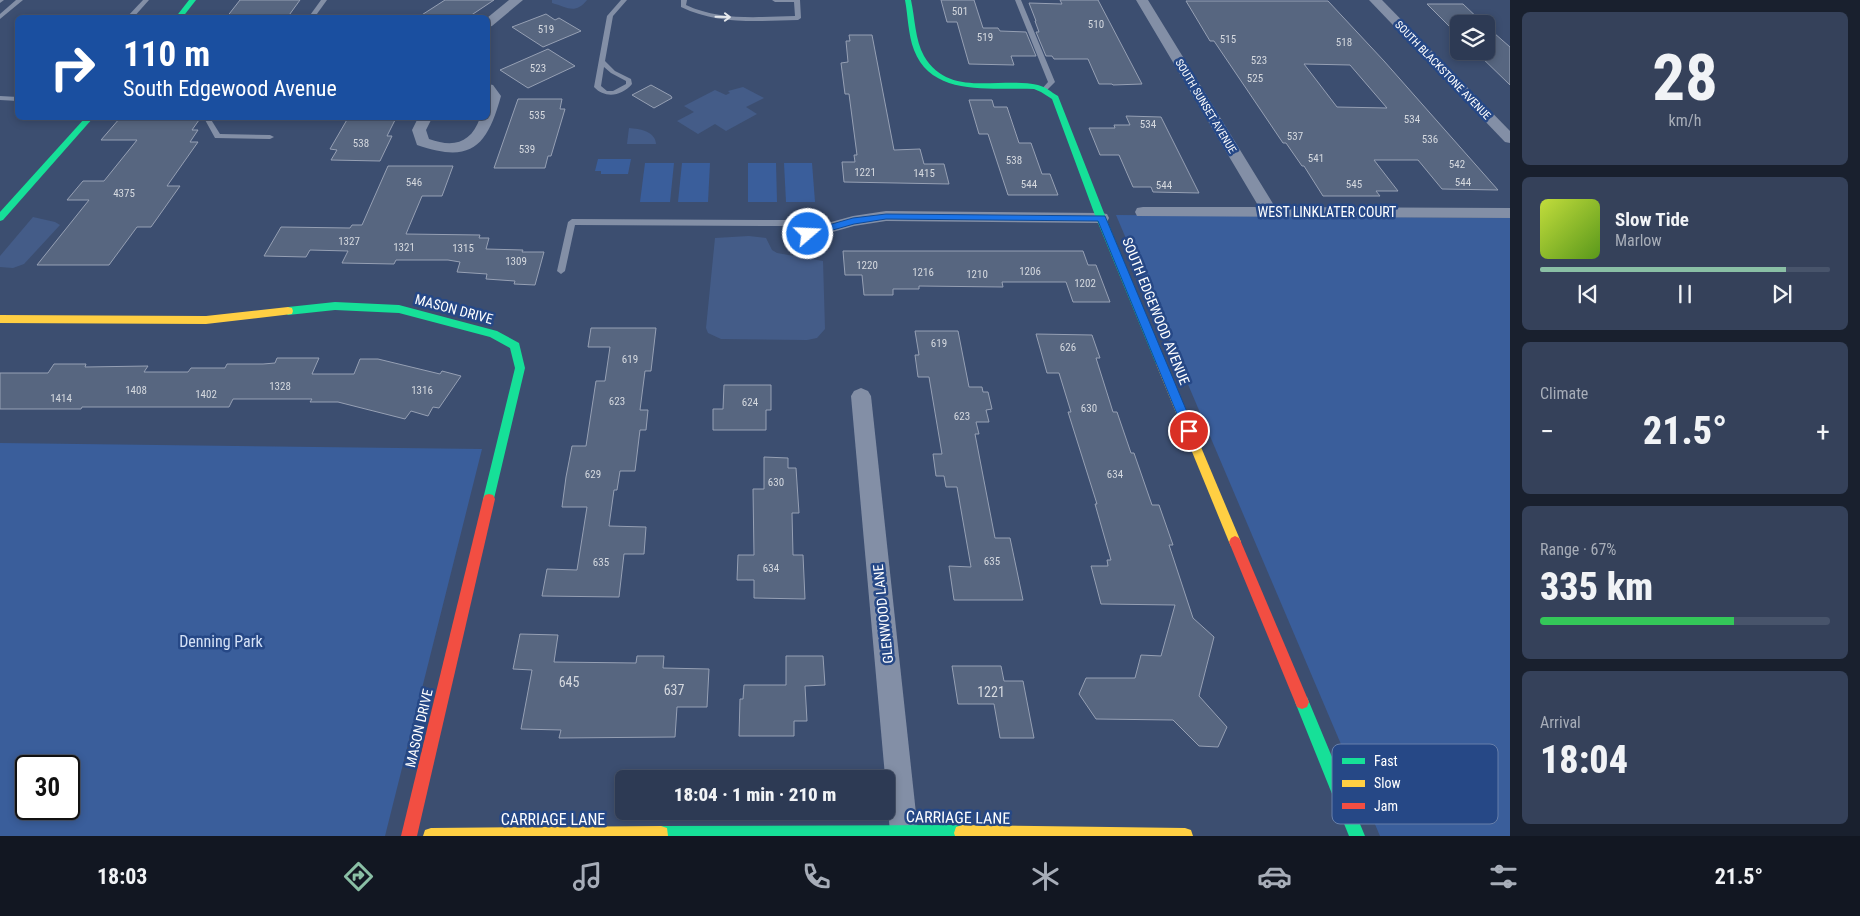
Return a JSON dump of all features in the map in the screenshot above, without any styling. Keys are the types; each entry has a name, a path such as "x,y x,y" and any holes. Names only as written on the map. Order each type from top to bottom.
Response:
{"street":[{"path":"180,15 193,0"},
{"path":"490,20 517,0"},
{"path":"908,0 920,55 930,71 945,80 967,85 1026,85 1044,90"},
{"name":"SOUTH SUNSET AVENUE","path":"1142,0 1270,212"},
{"name":"SOUTH BLACKSTONE AVENUE","path":"1375,0 1510,139"},
{"name":"SOUTH EDGEWOOD AVENUE","path":"1044,90 1055,98 1101,218 1332,776"},
{"path":"490,91 494,96 490,108"},
{"path":"1,215 87,120"},
{"path":"424,120 419,130 422,142 435,147 460,146 475,140 484,128 486,120"},
{"name":"WEST LINKLATER COURT","path":"1143,212 1510,213"},
{"path":"808,234 853,221 886,216 1101,218"},
{"name":"MASON DRIVE","path":"0,319 206,320 335,306 399,309 494,334 515,346 520,368 409,836"},
{"name":"GLENWOOD LANE","path":"861,396 904,832"},
{"name":"SOUTH EDGEWOOD AVENUE","path":"1352,824 1357,836"},
{"name":"CARRIAGE LANE","path":"431,836 904,832 1185,836"}],"lane":[{"path":"0,17 20,0"},
{"path":"132,15 146,0"},
{"path":"313,15 324,0"},
{"path":"602,62 613,72 628,80 629,84 625,88 613,93 606,93 597,87 610,16 613,10 624,0"},
{"path":"684,0 683,6 692,11 713,17 798,18 798,0 775,0"},
{"path":"1018,0 1052,82 1044,90"},
{"path":"208,120 218,136 270,137"},
{"path":"561,271 572,222 787,223 808,234"}],"green space":[{"path":"598,159 631,159 628,174 601,174 601,171 595,171"},
{"path":"645,163 674,163 670,202 640,202"},
{"path":"682,163 710,163 708,202 678,202"},
{"path":"748,163 776,163 777,202 748,202"},
{"path":"784,163 812,163 815,202 786,202"},
{"path":"1116,215 1510,218 1510,836 1380,836 1375,824 1498,824 1498,744 1341,744"},
{"name":"Denning Park","path":"0,443 482,449 385,836 0,836"}],"shaded area":[{"path":"552,0 587,0 583,5 571,9 552,3"},
{"path":"743,87 764,98 746,107 757,114 726,131 715,124 698,134 677,121 694,112 684,106 715,90 726,95 730,93 728,91"},
{"path":"629,128 650,133 656,144 627,144"},
{"path":"33,217 60,225 24,264 13,268 0,267 0,256"},
{"path":"749,236 766,238 772,250 777,253 823,261 825,329 817,338 807,340 721,339 708,333 706,328 715,238"}],"building":[{"path":"240,0 300,0 289,15 228,15"},
{"path":"445,0 494,0 472,15 422,15"},
{"path":"941,0 974,0 983,28 1026,32 1036,56 1011,56 1014,65 969,64 957,22 947,22"},
{"path":"1060,0 1098,0 1142,84 1099,84 1088,59 1054,59 1052,56 1046,56 1036,32 1039,32 1029,3 1062,4"},
{"path":"1186,1 1328,1 1384,61 1498,190 1442,189 1418,160 1374,160 1398,191 1376,191 1380,196 1323,196 1304,166 1302,166 1286,143 1283,143 1214,41 1210,41","holes":["1304,64 1350,65 1387,108 1337,107"]},
{"path":"1427,4 1463,4 1475,15 1450,15 1450,27"},
{"path":"546,14 555,20 559,18 581,31 543,47 512,27"},
{"path":"1495,34 1510,47 1510,85 1484,60 1495,60"},
{"path":"849,35 872,35 894,150 920,149 924,164 944,164 949,184 844,182 842,162 855,162 854,155 857,155 849,94 845,94 841,63 848,62 846,41 850,41"},
{"path":"548,49 575,66 528,88 500,70"},
{"path":"651,85 672,98 654,108 632,95"},
{"path":"518,99 562,99 560,109 565,109 551,156 548,156 545,168 494,168"},
{"path":"969,100 992,100 994,107 1007,107 1019,143 1031,143 1042,174 1050,174 1058,195 1008,195 988,134 979,134"},
{"path":"1126,116 1161,117 1199,193 1153,192 1151,187 1133,187 1119,155 1100,155 1089,128 1115,128 1114,125 1130,125"},
{"path":"118,120 199,120 192,130 198,130 190,142 198,142 167,186 180,186 151,227 137,227 109,265 37,265 89,200 67,200 83,181 104,181 137,140 101,140"},
{"path":"347,120 395,120 387,136 392,136 380,161 331,160 337,150 330,149"},
{"path":"388,166 453,166 442,196 422,196 406,234 480,235 479,238 489,238 486,249 544,252 535,285 514,284 515,281 486,279 487,274 457,272 460,262 448,260 396,260 394,264 342,263 348,251 310,250 306,257 264,256 281,227 350,228 352,225 362,225"},
{"path":"843,251 1083,251 1088,265 1096,265 1110,302 1073,302 1066,282 1002,282 1003,287 919,286 919,289 893,289 893,295 864,295 862,275 845,275"},
{"path":"591,328 656,328 651,371 645,371 640,410 648,410 646,430 640,430 635,471 620,471 617,490 614,490 609,526 646,527 644,554 624,554 619,597 542,596 547,569 577,570 587,507 562,507 566,477 572,446 586,446 596,381 605,381 610,347 588,347"},
{"path":"915,331 958,331 969,387 982,387 983,392 988,392 992,409 986,410 989,422 976,422 979,434 975,434 995,538 1010,538 1023,600 954,600 949,566 971,567 957,487 946,487 944,476 936,476 933,454 942,454 929,377 918,377 915,355 919,355"},
{"path":"1036,334 1092,335 1100,358 1096,358 1113,412 1117,412 1152,505 1159,505 1173,545 1169,545 1193,618 1214,637 1199,696 1227,727 1218,747 1199,746 1173,720 1096,719 1079,694 1086,678 1135,678 1141,655 1161,656 1175,605 1101,604 1091,566 1108,566 1107,560 1111,560 1095,504 1097,504 1068,412 1071,412 1059,373 1047,373"},
{"path":"277,358 319,358 312,374 354,374 360,359 378,359 440,374 442,371 461,376 439,408 433,407 428,416 411,411 405,419 338,402 310,402 312,399 233,399 229,407 0,409 0,373 48,373 54,364 86,364 85,367 148,366 144,372 188,372 191,368 225,368 227,364 275,363"},
{"path":"724,385 771,385 771,410 766,410 766,430 713,430 713,409 723,409"},
{"path":"764,457 788,458 788,468 796,468 799,513 792,513 793,555 803,555 805,599 754,598 754,580 737,580 738,555 754,555 753,489 764,489"},
{"path":"520,634 558,635 554,662 636,663 637,656 664,656 663,668 709,669 707,707 677,707 675,737 559,738 561,730 521,729 532,670 513,669"},
{"path":"786,656 823,656 825,685 805,686 807,721 794,721 794,736 739,736 740,699 743,699 744,685 786,685"},
{"path":"952,666 1001,666 1004,681 1023,681 1034,738 1000,738 994,704 958,704"}],"traffic: fast":[{"path":"180,15 193,0"},
{"path":"908,0 918,50 930,70 942,78 957,83 972,86 1035,87 1044,90 1055,98 1101,218 1161,364"},
{"path":"0,218 87,120"},
{"path":"288,311 335,306 399,309 493,334 515,346 520,368 489,499"},
{"path":"1302,702 1332,775"},
{"path":"1352,824 1357,836"},
{"path":"661,834 962,833"}],"traffic: slow":[{"path":"0,319 206,320 288,311"},
{"path":"1161,364 1235,542"},
{"path":"962,833 1185,836"},
{"path":"431,836 661,834"}],"traffic: jam":[{"path":"409,836 489,499"},
{"path":"1235,542 1302,702"}],"route":[{"path":"808,234 826,227 886,216 1101,218 1189,431"}]}
